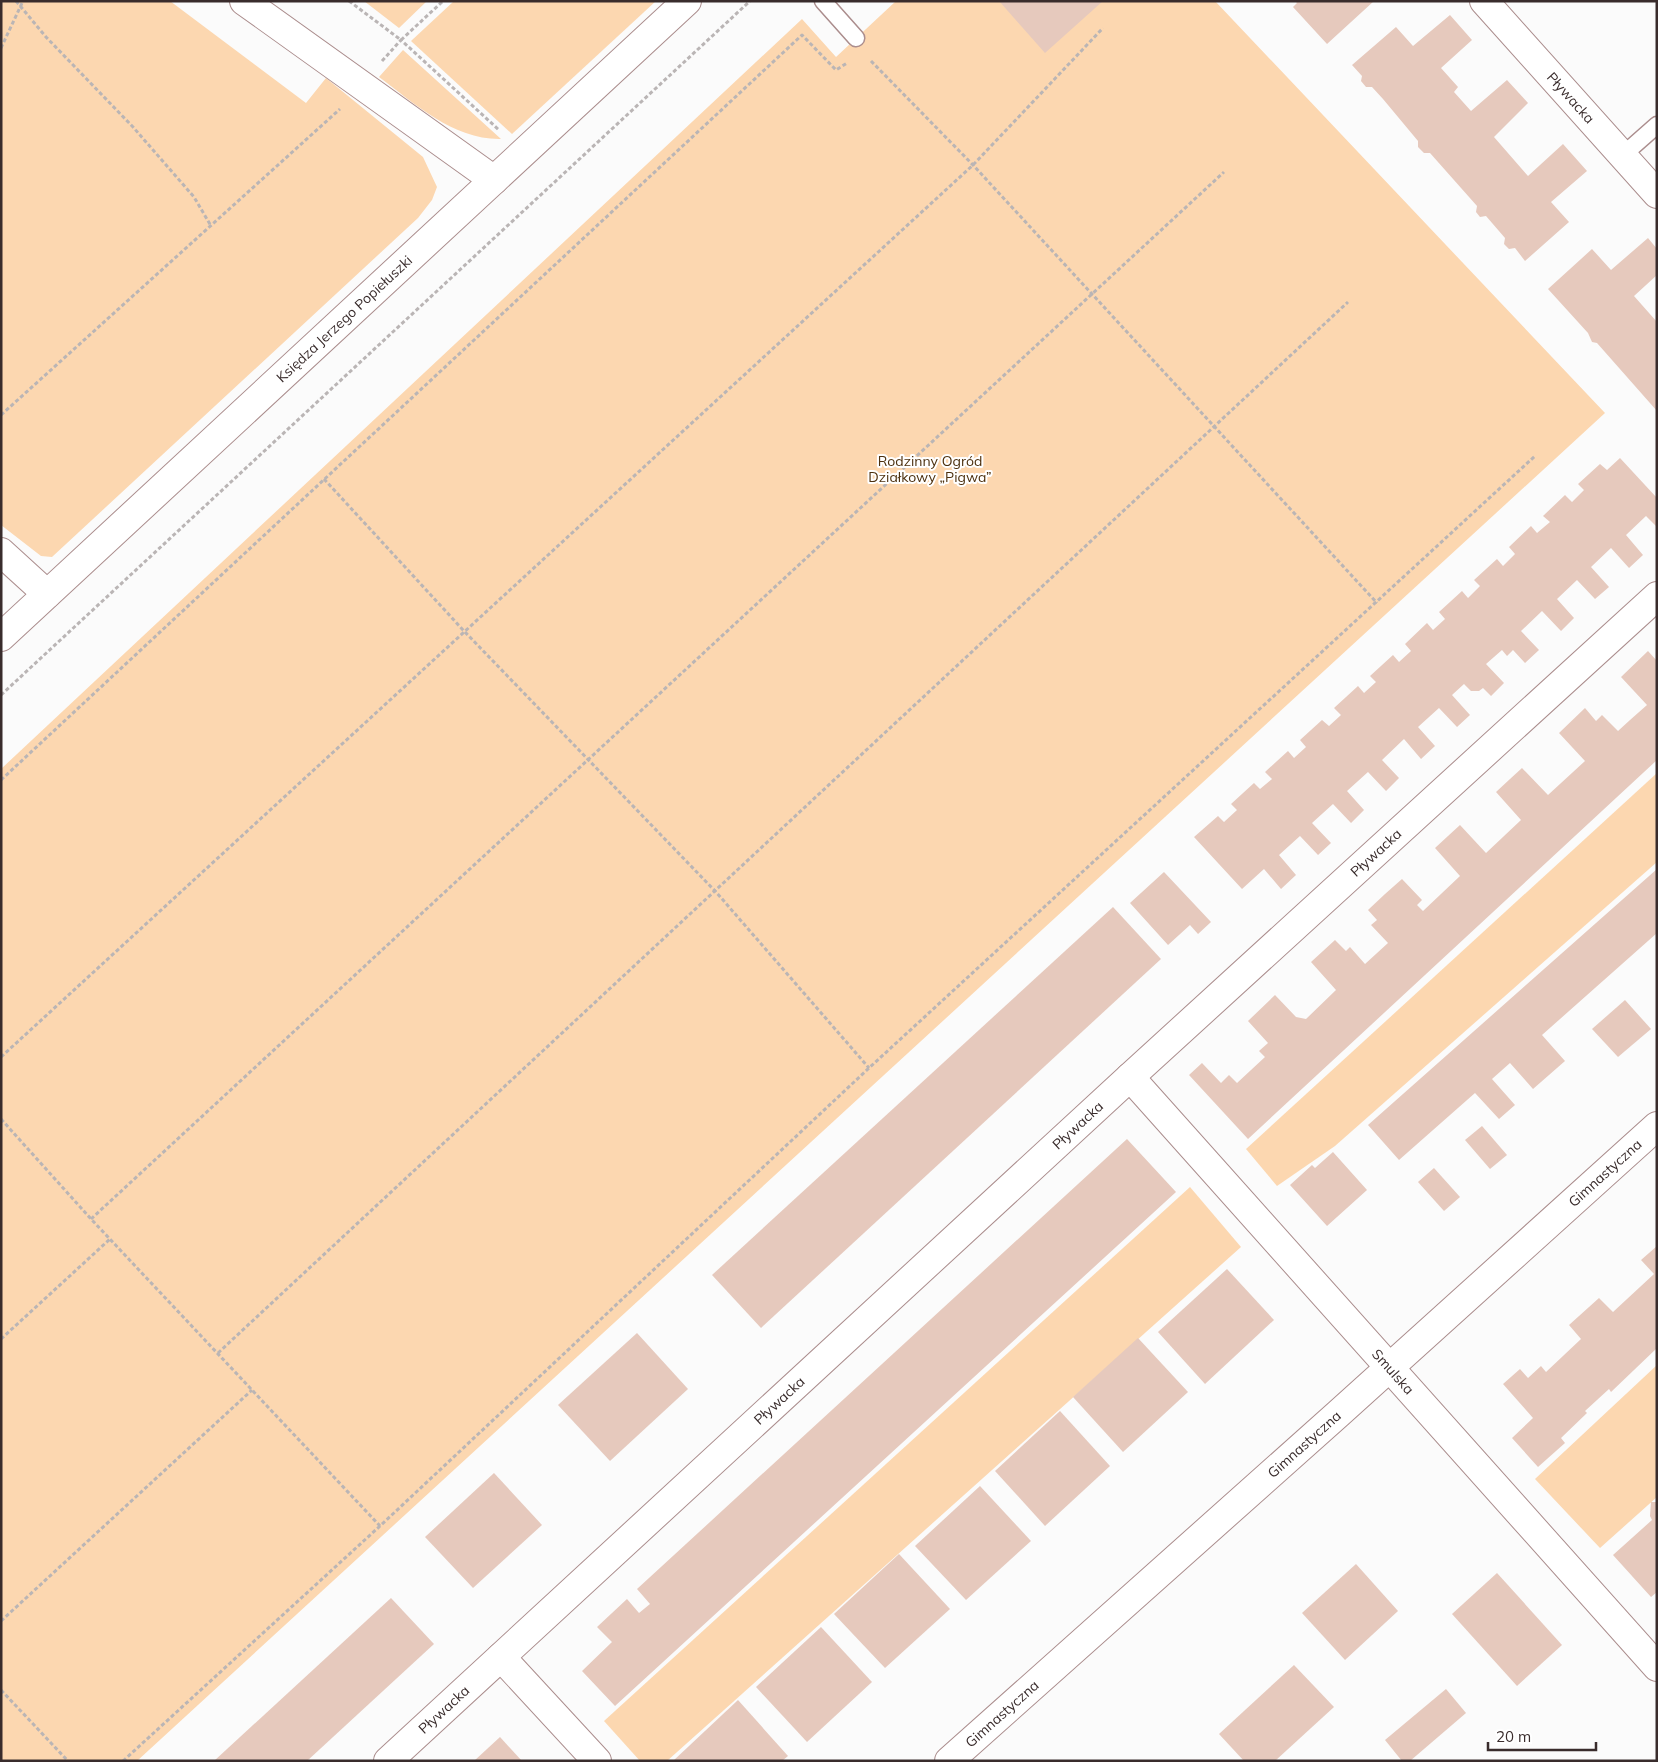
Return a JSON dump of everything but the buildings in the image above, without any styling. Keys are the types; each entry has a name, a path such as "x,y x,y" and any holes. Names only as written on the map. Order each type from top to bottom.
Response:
{"street":[{"path":"244,1 494,180"},
{"name":"Księdza Jerzego Popiełuszki","path":"1,637 686,1"},
{"name":"Pływacka","path":"1484,1 1657,194"},
{"path":"1,552 47,594"},
{"name":"Pływacka","path":"388,1761 1130,1077 1657,596"},
{"name":"Smulska","path":"1130,1077 1657,1667"},
{"name":"Gimnastyczna","path":"949,1761 1657,1126"},
{"path":"501,1657 597,1761"}],"lane":[{"path":"823,1 859,45"},
{"path":"1623,155 1657,125"}],"path":[{"path":"16,1 22,3 46,37 132,127 194,197 211,226"},
{"path":"349,1 401,40 523,153"},
{"path":"401,40 443,1"},
{"path":"1,696 750,1"},
{"path":"1,48 22,3"},
{"path":"1,1057 973,165 1103,28"},
{"path":"1,780 802,35 836,70 859,45 973,165 1377,603"},
{"path":"1,415 364,88"},
{"path":"90,1219 1224,172"},
{"path":"218,1353 1216,427 1348,302"},
{"path":"122,1761 380,1526 869,1068 1535,456"},
{"path":"324,479 464,631 716,892 869,1068"},
{"path":"1,1119 90,1219 380,1526"},
{"path":"1,1339 110,1239"},
{"path":"1,1621 252,1390"},
{"path":"1,1690 68,1761"}],"green space":[{"path":"1,1 170,1 306,103 326,78 423,157 437,187 432,200 418,218 52,557 41,556 1,525"},
{"path":"364,1 427,1 399,28"},
{"path":"454,1 656,1 512,134 411,41"},
{"name":"Rodzinny Ogród Działkowy „Pigwa”","path":"896,1 1215,1 1605,413 137,1761 1,1761 1,769 802,19 836,57"},
{"path":"403,50 501,139 467,134 451,127 421,109 379,77"},
{"path":"1657,773 1657,862 1335,1146 1277,1186 1246,1149"},
{"path":"1190,1187 1241,1247 667,1761 640,1761 604,1721"},
{"path":"1657,1365 1657,1497 1600,1548 1535,1479"}]}
